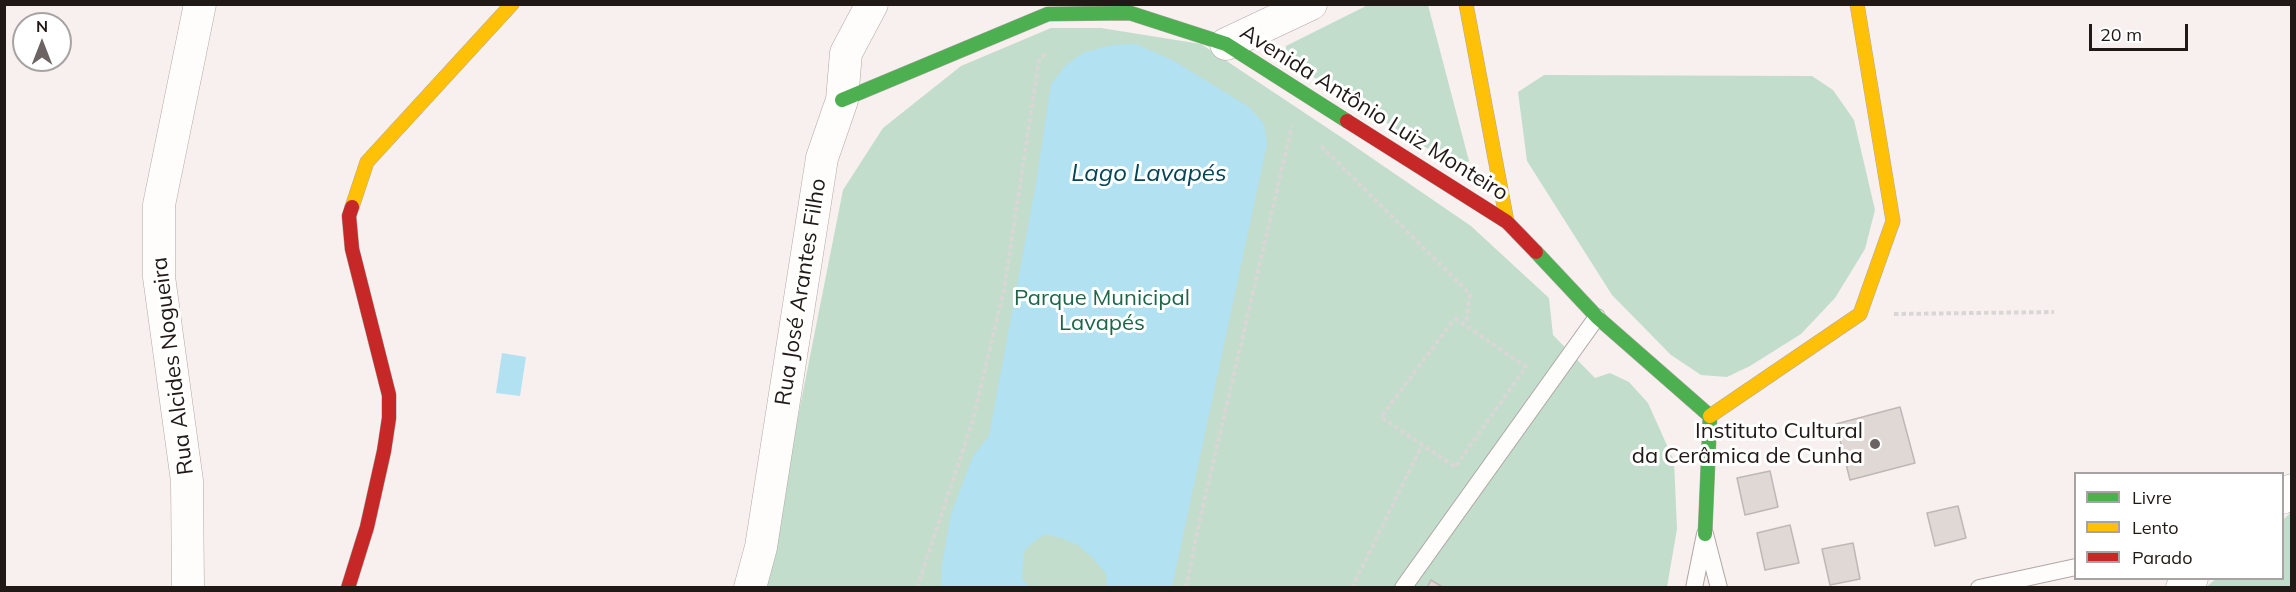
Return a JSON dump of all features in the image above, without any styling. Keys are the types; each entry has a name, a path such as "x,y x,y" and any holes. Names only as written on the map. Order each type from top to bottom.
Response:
{"street":[{"name":"Rua Alcides Nogueira","path":"188,588 187,481 159,277 159,205 200,4"},
{"path":"348,588 367,526 389,418 389,395 352,249 349,216 367,162 512,4"},
{"name":"Rua José Arantes Filho","path":"750,588 761,547 822,158 842,100 846,53 872,4"},
{"path":"1226,44 1311,4"},
{"name":"Avenida Antônio Luiz Monteiro","path":"1466,4 1508,222"},
{"path":"1705,534 1710,416 1860,314 1893,221 1857,4"},
{"name":"Avenida Antônio Luiz Monteiro","path":"842,100 1048,14 1130,13 1226,44 1508,222 1598,317 1710,416"}],"lane":[{"path":"1403,588 1598,317"},
{"path":"1695,588 1705,534"},
{"path":"1705,534 1719,588"},
{"path":"1978,588 2074,567"}],"path":[{"path":"917,588 972,423 1004,290 1039,60 1051,48"},
{"path":"1186,588 1199,523 1294,119"},
{"path":"1319,144 1470,294 1466,324"},
{"path":"1860,314 2054,312"},
{"path":"1455,318 1526,367 1455,467 1422,445 1381,417 1455,318"},
{"path":"1352,588 1422,445"}],"green space":[{"path":"1370,4 1428,5 1469,161 1457,167 1286,60 1286,46"},
{"name":"Parque Municipal Lavapés","path":"1051,28 1101,28 1201,44 1471,226 1549,298 1553,335 1595,378 1610,373 1629,382 1648,403 1674,461 1677,529 1667,587 764,588 843,190 883,128 961,66"},
{"path":"1544,75 1812,76 1833,90 1854,120 1875,210 1865,249 1835,298 1801,334 1750,366 1727,377 1701,375 1671,355 1612,295 1527,161 1518,92"},
{"path":"2291,512 2291,587 2206,587 2215,580 2284,580 2284,519"}],"water":[{"name":"Lago Lavapés","path":"1136,44 1174,61 1249,107 1264,124 1267,144 1172,587 1107,587 1106,574 1078,545 1045,534 1024,552 1022,578 1029,587 941,587 942,564 951,514 973,456 989,436 1036,184 1051,84 1066,65 1083,53 1112,45"},
{"path":"502,353 526,357 520,396 496,393"}],"building":[{"name":"Instituto Cultural da Cerâmica de Cunha","path":"1900,407 1915,463 1850,480 1836,424"},
{"name":"Instituto Cultural da Cerâmica de Cunha","path":"1770,471 1778,507 1745,515 1737,478"},
{"path":"1958,506 1966,538 1935,546 1927,513"},
{"name":"Instituto Cultural da Cerâmica de Cunha","path":"1790,525 1799,563 1765,570 1757,533"},
{"path":"1853,543 1860,579 1830,585 1822,549"},
{"path":"1431,580 1444,588 1427,588"}],"traffic: fast":[{"path":"842,100 1048,14 1130,13 1226,44 1347,121"},
{"path":"1536,252 1597,317 1710,416 1705,534"}],"traffic: slow":[{"path":"352,207 367,162 512,4"},
{"path":"1466,4 1507,222"},
{"path":"1710,416 1860,314 1893,221 1857,4"}],"traffic: jam":[{"path":"1347,121 1507,222 1536,252"},
{"path":"348,588 367,527 389,418 389,395 352,249 349,216 352,207"}],"place":[{"name":"Instituto Cultural da Cerâmica de Cunha","path":"1875,444"}]}
